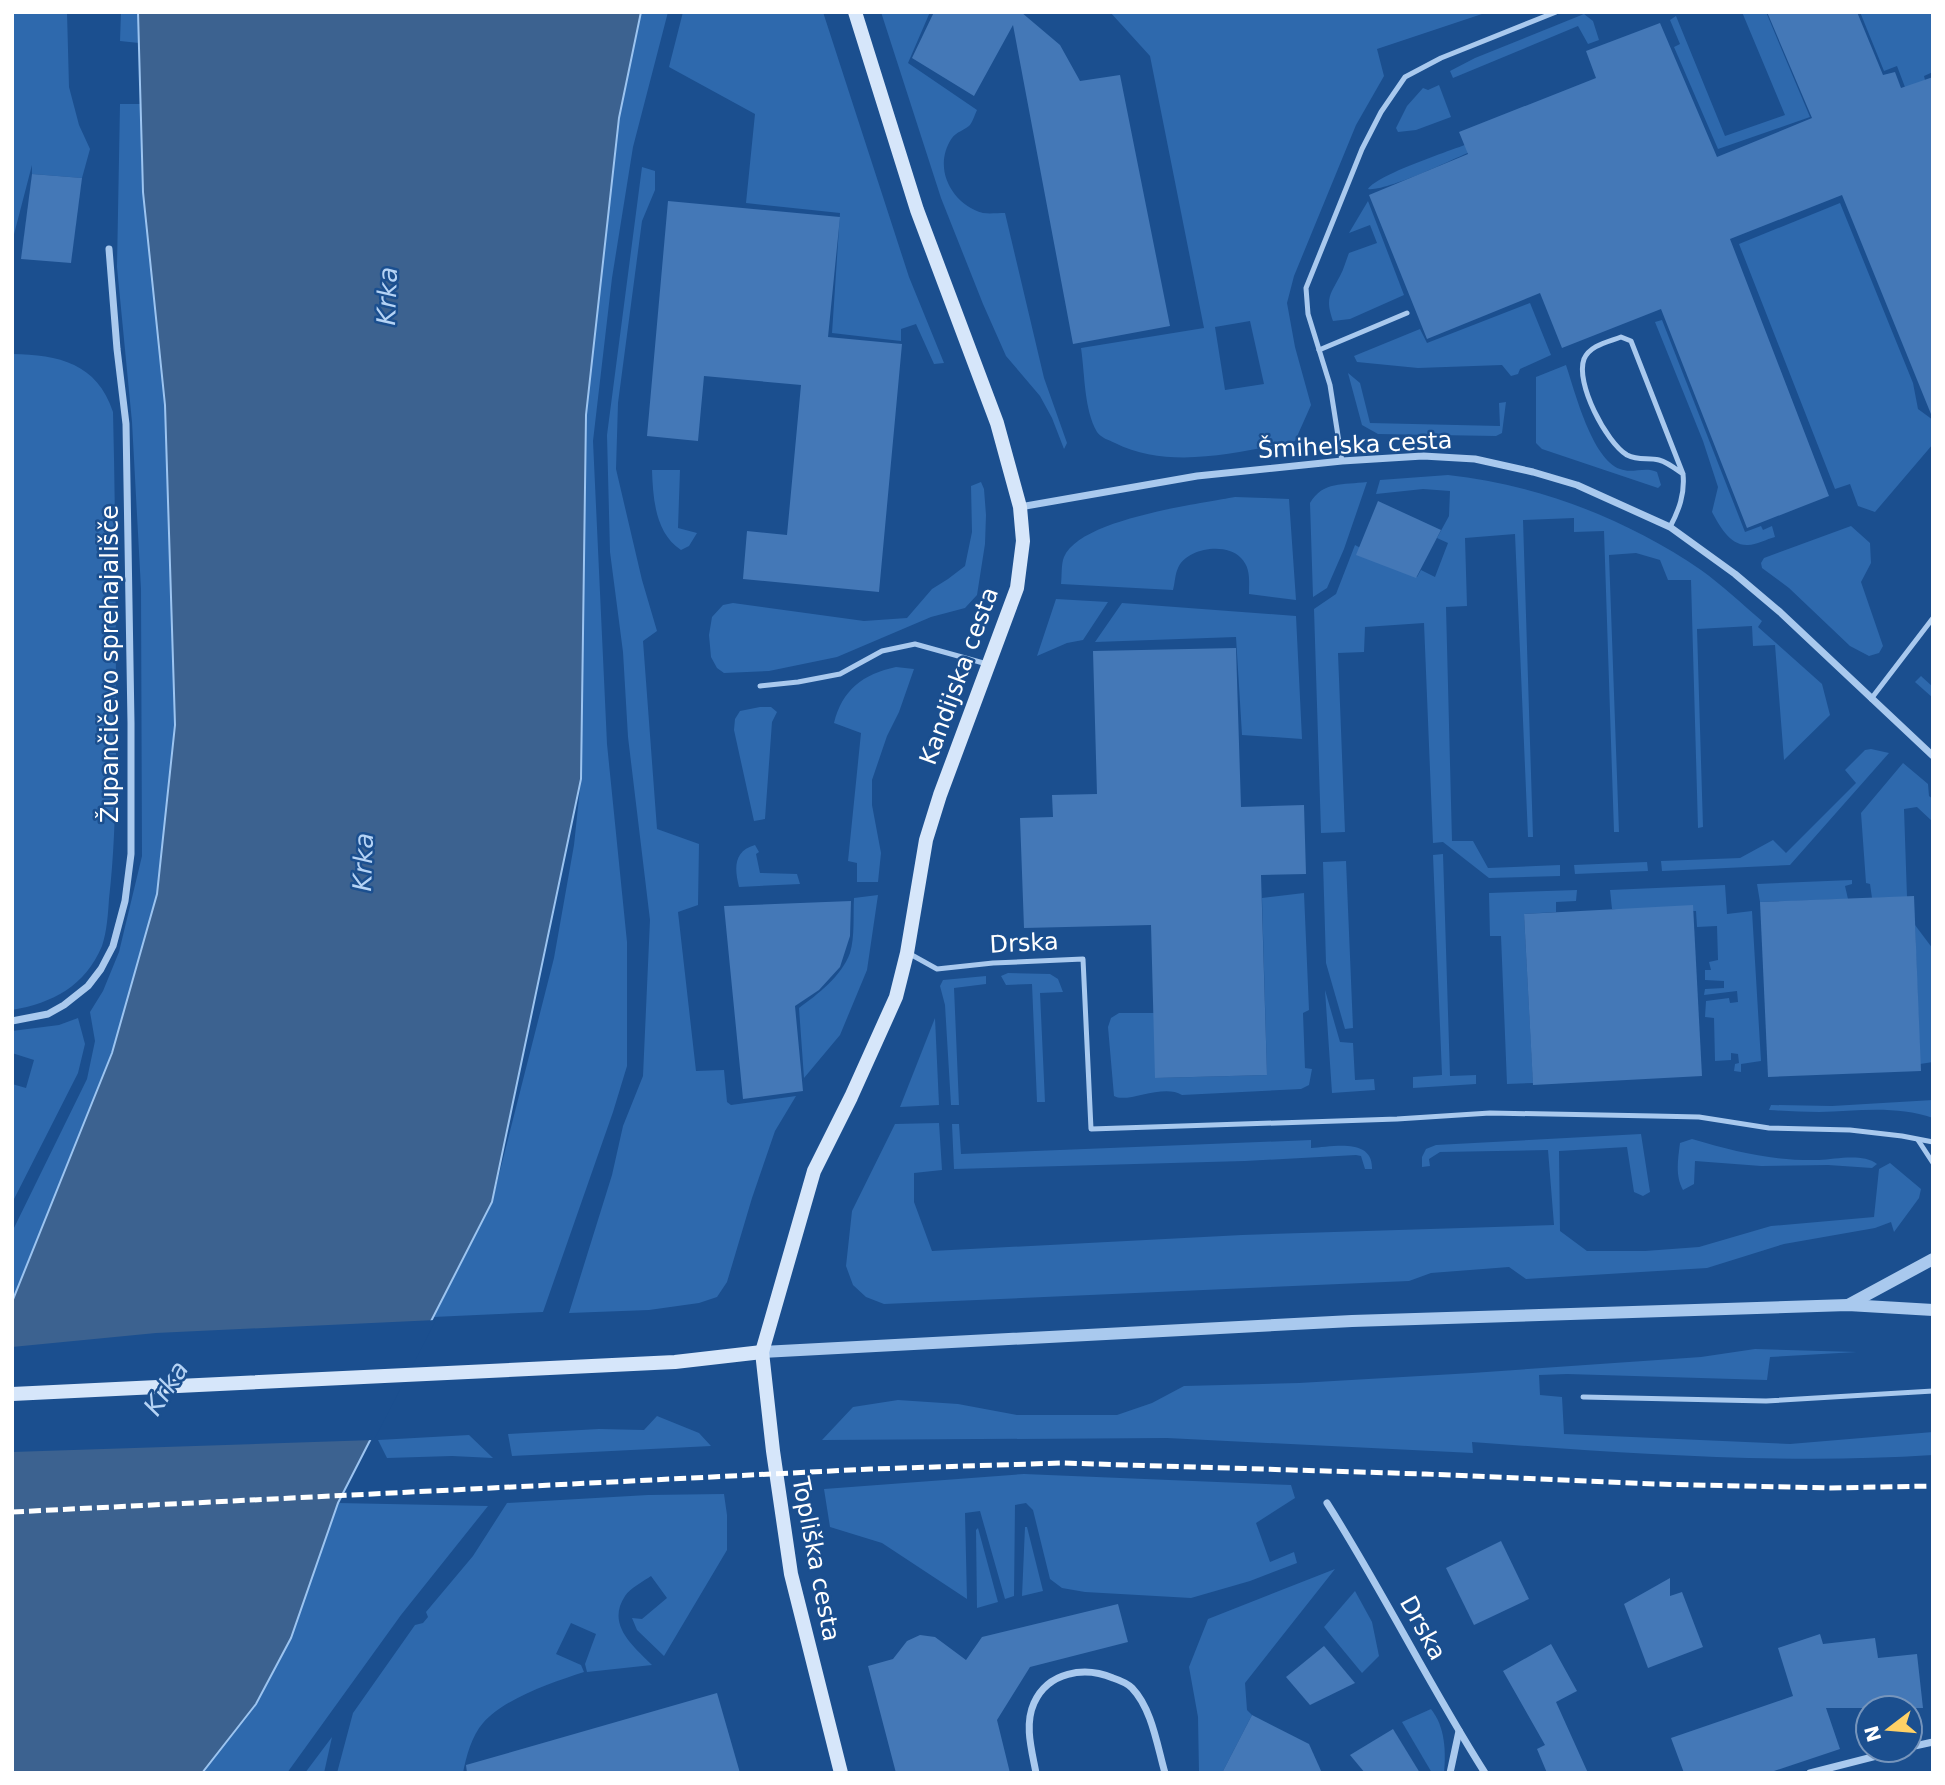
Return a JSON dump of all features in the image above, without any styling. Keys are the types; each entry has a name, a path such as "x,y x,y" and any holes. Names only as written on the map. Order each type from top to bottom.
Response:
{"main road":[{"name":"Kandijska cesta","path":"762,1352 814,1171 896,997 907,953 926,840 987,664 1017,588 1023,541 1020,508 997,423 917,209 855,12"},
{"path":"12,1394 675,1362 762,1352"},
{"name":"Topliška cesta","path":"762,1352 791,1574 841,1773"}],"street":[{"name":"Župančičevo sprehajališče","path":"12,1021 48,1014 88,986 113,946 125,901 131,853 127,438 109,249"},
{"name":"Šmihelska cesta","path":"1020,508 1197,476 1342,461 1423,456 1475,459 1577,485 1670,527 1735,574 1780,612 1933,757"},
{"path":"1848,1305 1933,1259"},
{"path":"762,1352 1352,1321 1848,1305 1933,1310"},
{"name":"Drska","path":"1327,1503 1364,1561 1485,1773"},
{"path":"1037,1773 1029,1723 1034,1704 1045,1688 1061,1676 1071,1672 1090,1671 1130,1685 1143,1702 1165,1773"},
{"path":"1450,1773 1459,1731"},
{"path":"1810,1773 1854,1762"}],"lane":[{"path":"1342,461 1335,411 1308,314 1306,288 1362,149 1381,112 1405,77 1441,58 1556,12"},
{"path":"1319,350 1407,313"},
{"path":"1670,527 1679,510 1684,486 1683,474 1631,341 1620,337 1593,348 1584,358 1581,374 1606,434 1614,445 1628,455 1636,459 1661,460 1683,474"},
{"path":"1871,699 1933,618"},
{"path":"760,686 840,674 883,651 915,644 987,664"},
{"name":"Drska","path":"907,953 937,969 993,963 1083,959 1091,1129 1385,1120 1490,1113 1699,1118 1769,1128 1850,1130 1918,1140"},
{"path":"1918,1140 1933,1142"},
{"path":"1918,1140 1933,1164"},
{"path":"1583,1397 1766,1401 1933,1391"}],"shaded area":[{"path":"12,12 67,12 69,87 79,125 90,149 82,178 32,174 32,165 12,242"},
{"path":"121,12 138,12 139,43 120,41"},
{"path":"641,12 668,12 633,147 612,278 593,441 607,744 627,942 627,1066 543,1312 433,1317 492,1202 554,958 574,845 581,779 586,415 619,118"},
{"path":"683,12 823,12 909,277 944,363 934,364 916,324 901,329 901,341 832,333 840,213 746,203 755,114 669,67"},
{"path":"881,12 930,12 908,63 977,110 970,125 952,138 946,149 945,172 948,183 962,202 983,213 1005,213 1044,378 1067,443 1064,449 1040,396 1006,356 983,304 941,198"},
{"path":"1110,12 1488,12 1377,49 1384,76 1356,125 1294,276 1287,303 1295,347 1311,405 1295,441 1204,457 1158,456 1105,439 1097,432 1093,423 1087,402 1081,348 1204,328 1150,56","holes":["1250,321 1264,384 1225,390 1215,327"]},
{"path":"1742,12 1766,12 1810,117 1718,149 1674,47 1680,44 1670,20 1676,16 1725,136 1785,115"},
{"path":"1860,12 1933,12 1933,72 1924,76 1929,96 1911,103 1897,66 1884,71"},
{"path":"1584,14 1593,21 1599,40 1588,44 1578,26 1453,78 1450,71 1475,58"},
{"path":"1439,85 1451,117 1416,130 1398,132 1396,128 1407,106 1423,88 1428,90"},
{"path":"120,104 141,104 143,192 165,405 175,725 157,894 112,1053 12,1302 12,1232 87,1079 95,1041 90,1012 103,991 119,952 142,856 141,589 132,422 117,267"},
{"path":"1481,139 1483,146 1391,185 1368,189 1387,176"},
{"path":"642,167 655,171 655,190 642,221 618,403 616,469 657,631 643,641 657,829 699,844 698,905 678,912 696,1071 724,1070 727,1102 731,1105 796,1096 775,1131 727,1282 717,1297 699,1303 649,1310 569,1313 612,1175 623,1126 643,1076 650,920 628,737 623,652 610,552 607,435"},
{"path":"1368,201 1404,295 1350,319 1333,321 1329,307 1330,297 1349,253 1377,243 1370,225 1349,233"},
{"path":"1840,203 1913,383 1918,409 1933,420 1933,444 1875,512 1858,506 1850,484 1835,489 1739,244"},
{"path":"1530,303 1551,355 1520,369 1518,374 1511,376 1502,365 1418,368 1357,362 1354,356 1420,329 1427,343"},
{"path":"1662,320 1745,532 1761,526 1763,530 1772,526 1775,537 1748,545 1736,542 1726,534 1712,512 1718,487 1703,441 1655,322"},
{"path":"12,354 45,357 74,365 97,382 113,412 116,772 112,867 102,946 87,972 66,990 41,1003 12,1010"},
{"path":"1566,365 1586,423 1601,452 1610,463 1620,469 1657,472 1661,485 1658,488 1542,449 1536,443 1536,377"},
{"path":"1348,373 1360,383 1370,423 1500,426 1499,403 1506,402 1502,433 1496,436 1378,434 1362,425"},
{"path":"652,470 680,470 678,528 697,533 689,546 681,550 666,534 657,514"},
{"path":"1448,475 1514,486 1580,507 1643,535 1672,552 1709,576 1762,621 1758,627 1822,684 1830,715 1784,760 1775,645 1753,646 1752,626 1697,629 1703,827 1698,828 1691,580 1668,580 1660,560 1636,553 1609,555 1619,832 1614,832 1604,531 1574,532 1574,518 1523,520 1533,837 1528,837 1515,534 1465,538 1467,606 1446,607 1452,841 1473,841 1488,868 1560,865 1560,876 1489,878 1443,842 1433,843 1424,623 1365,627 1364,652 1338,653 1345,832 1321,833 1314,609 1336,594 1355,545 1413,576 1417,577 1421,570 1435,577 1448,543 1437,538 1449,516 1450,491 1423,489 1376,494 1380,480"},
{"path":"981,482 986,515 985,544 977,595 965,608 931,617 837,657 769,671 724,673 717,668 711,657 709,635 712,617 723,605 733,603 864,621 907,618 932,589 965,566 972,532 971,486"},
{"path":"1367,482 1344,549 1327,588 1313,597 1310,503 1327,487"},
{"path":"1235,497 1289,499 1296,600 1249,594 1249,575 1244,562 1234,553 1217,549 1198,552 1183,561 1177,570 1173,590 1061,584 1064,557 1074,544 1092,533 1142,515"},
{"path":"1851,526 1870,543 1871,563 1861,582 1883,646 1879,653 1869,656 1850,646 1789,588 1762,568 1761,563 1764,558"},
{"path":"1056,599 1108,602 1083,640 1067,643 1037,656"},
{"path":"1122,603 1296,616 1302,739 1242,735 1236,637 1095,642"},
{"path":"896,667 914,669 872,780 872,805 881,853 878,882 857,882 857,863 848,861 861,733 834,723 842,701 856,685 874,674"},
{"path":"1921,676 1933,687 1933,698 1915,682"},
{"path":"771,707 777,712 772,722 765,819 754,821 734,730 735,719 740,711"},
{"path":"1865,750 1889,753 1790,865 1662,871 1661,861 1740,858 1773,840 1786,853 1856,783 1845,770"},
{"path":"1903,763 1928,784 1929,796 1933,799 1933,822 1917,807 1904,809 1907,897 1872,898 1870,884 1866,883 1861,813"},
{"path":"755,845 759,852 756,854 760,873 797,874 800,884 739,887 737,861 743,851"},
{"path":"1443,854 1450,1076 1476,1075 1476,1084 1413,1088 1413,1077 1442,1075 1433,855"},
{"path":"1346,861 1353,1028 1345,1029 1326,963 1323,862"},
{"path":"1647,862 1648,871 1575,874 1574,865"},
{"path":"1852,880 1852,884 1845,886 1848,899 1760,902 1757,884"},
{"path":"1725,885 1727,914 1752,911 1761,1061 1741,1064 1741,1072 1734,1071 1735,1064 1739,1063 1738,1054 1731,1053 1731,1060 1715,1061 1714,1018 1705,1017 1706,1001 1729,998 1730,1003 1738,1002 1737,991 1704,995 1705,989 1724,988 1724,981 1705,980 1705,970 1711,970 1709,962 1718,960 1717,926 1697,927 1696,911 1612,909 1610,890"},
{"path":"1577,890 1576,901 1556,902 1556,912 1524,914 1533,1083 1507,1084 1501,936 1490,936 1489,893"},
{"path":"1304,893 1309,1010 1303,1013 1305,1068 1312,1069 1309,1085 1301,1089 1182,1095 1165,1091 1127,1098 1114,1096 1108,1027 1111,1018 1119,1013 1154,1013 1156,1078 1267,1075 1262,898"},
{"path":"878,895 867,970 840,1035 804,1078 799,1008 828,984 846,962 853,940 854,898"},
{"path":"1915,925 1933,949 1933,1062 1920,1064"},
{"path":"1008,973 1050,974 1058,979 1063,992 1040,993 1045,1102 1037,1102 1032,984 1006,985 1001,976"},
{"path":"986,976 986,984 954,988 959,1105 951,1105 945,1005 940,986 943,980"},
{"path":"1325,990 1340,1042 1353,1043 1355,1080 1374,1079 1375,1090 1332,1093"},
{"path":"78,1018 85,1044 78,1073 12,1203 12,1084 26,1088 34,1060 12,1053 12,1031 59,1025"},
{"path":"935,1018 939,1105 900,1107"},
{"path":"1933,1100 1933,1118 1891,1110 1769,1110 1771,1105 1832,1106"},
{"path":"939,1123 942,1170 914,1173 914,1202 932,1251 1242,1235 1554,1225 1548,1150 1440,1152 1429,1159 1430,1166 1422,1167 1422,1157 1426,1149 1436,1145 1641,1134 1650,1192 1643,1196 1634,1192 1627,1147 1559,1151 1560,1231 1587,1251 1699,1247 1771,1226 1874,1217 1879,1169 1890,1163 1921,1189 1919,1198 1894,1232 1891,1222 1875,1228 1784,1244 1707,1268 1526,1279 1509,1267 1431,1273 1409,1281 884,1304 866,1297 853,1285 846,1266 852,1211 895,1124"},
{"path":"952,1124 959,1124 961,1154 1311,1140 1311,1148 1359,1148 1371,1159 1372,1169 1365,1169 1361,1156 1356,1155 1245,1161 954,1169"},
{"path":"1692,1139 1770,1157 1802,1160 1857,1158 1877,1164 1872,1168 1828,1165 1761,1166 1695,1161 1694,1184 1683,1190 1678,1173 1680,1143"},
{"path":"1755,1349 1857,1352 1770,1357 1767,1380 1539,1375 1540,1395 1562,1397 1564,1434 1790,1444 1933,1432 1933,1455 1760,1458 1644,1454 1472,1442 1473,1453 1167,1438 822,1440 853,1407 898,1400 958,1404 1017,1415 1117,1415 1152,1403 1184,1386 1299,1383 1472,1373 1701,1357"},
{"path":"657,1416 699,1433 711,1446 512,1456 508,1434 599,1429 644,1430"},
{"path":"469,1435 493,1458 387,1458 378,1440"},
{"path":"1024,1474 1291,1485 1295,1498 1256,1523 1270,1562 1294,1552 1297,1563 1250,1581 1191,1598 1085,1592 1062,1588 1050,1579 1033,1510 1026,1503 1015,1505 1014,1596 1005,1599 980,1511 965,1513 967,1599 882,1543 830,1527 824,1489"},
{"path":"724,1494 727,1550 664,1656 637,1630 632,1618 642,1619 667,1598 651,1576 627,1593 620,1607 620,1626 624,1634 652,1665 587,1672 585,1664 596,1634 571,1623 556,1654 581,1665 584,1672 530,1692 492,1714 476,1734 463,1773 337,1773 353,1713 415,1625 423,1623 428,1617 426,1612 473,1556 507,1503 648,1495"},
{"path":"338,1503 488,1506 401,1615 287,1773 202,1773 256,1704 291,1638"},
{"path":"1025,1527 1043,1591 1022,1596"},
{"path":"978,1528 998,1602 977,1608 976,1530"},
{"path":"1335,1569 1245,1683 1247,1710 1252,1715 1222,1773 1199,1773 1198,1717 1189,1667 1208,1619"},
{"path":"1355,1591 1372,1622 1379,1656 1362,1673 1324,1627"},
{"path":"1431,1709 1444,1739 1444,1773 1432,1773 1402,1722"},
{"path":"332,1737 324,1773 305,1773"}],"water":[{"name":"Krka","path":"138,12 641,12 619,118 586,415 581,779 492,1202 338,1503 291,1638 256,1704 202,1773 12,1773 12,1302 112,1053 157,894 175,725 165,405 143,192"}],"pier":[{"path":"436,1320 374,1440 12,1452 12,1347 156,1333"}],"building":[{"path":"934,12 1021,12 1060,45 1080,81 1120,75 1170,326 1073,344 1013,25 974,96 912,58"},
{"path":"1767,12 1857,12 1883,75 1895,72 1901,88 1933,77 1933,419 1842,195 1730,239 1829,496 1747,528 1661,309 1562,348 1540,293 1427,339 1369,195 1468,154 1459,132 1596,78 1586,51 1660,23 1717,157 1812,118"},
{"path":"32,174 82,178 71,263 21,259"},
{"path":"668,201 840,217 828,337 902,344 879,592 743,579 747,531 787,535 801,385 704,376 698,441 647,436"},
{"path":"1378,501 1441,530 1416,578 1356,555"},
{"path":"1236,648 1241,807 1304,805 1306,874 1261,875 1267,1075 1155,1078 1151,925 1024,928 1020,818 1053,817 1052,795 1097,794 1093,651"},
{"path":"1914,896 1921,1071 1768,1077 1760,902"},
{"path":"851,901 850,936 840,967 819,990 795,1006 803,1091 743,1099 724,906"},
{"path":"1693,905 1702,1076 1533,1085 1524,914"},
{"path":"1501,1541 1529,1599 1474,1625 1446,1568"},
{"path":"1670,1578 1670,1596 1682,1592 1703,1647 1648,1668 1624,1604"},
{"path":"1118,1604 1128,1642 1030,1667 997,1720 1010,1773 896,1773 868,1666 893,1659 907,1641 920,1635 935,1637 966,1660 982,1637"},
{"path":"1820,1634 1823,1644 1875,1638 1878,1658 1917,1654 1921,1694 1854,1694 1854,1708 1826,1708 1840,1749 1768,1773 1684,1773 1671,1738 1793,1696 1778,1648"},
{"path":"1551,1644 1577,1691 1556,1702 1588,1773 1547,1773 1537,1749 1545,1745 1503,1671"},
{"path":"1324,1646 1355,1683 1310,1705 1286,1677"},
{"path":"717,1693 740,1773 467,1773 466,1765"},
{"path":"1252,1715 1309,1744 1322,1773 1222,1773"},
{"path":"1393,1729 1420,1773 1365,1773 1350,1755"}],"railway":[{"path":"12,1512 871,1469 1062,1463 1655,1484 1830,1488 1933,1486"}]}
